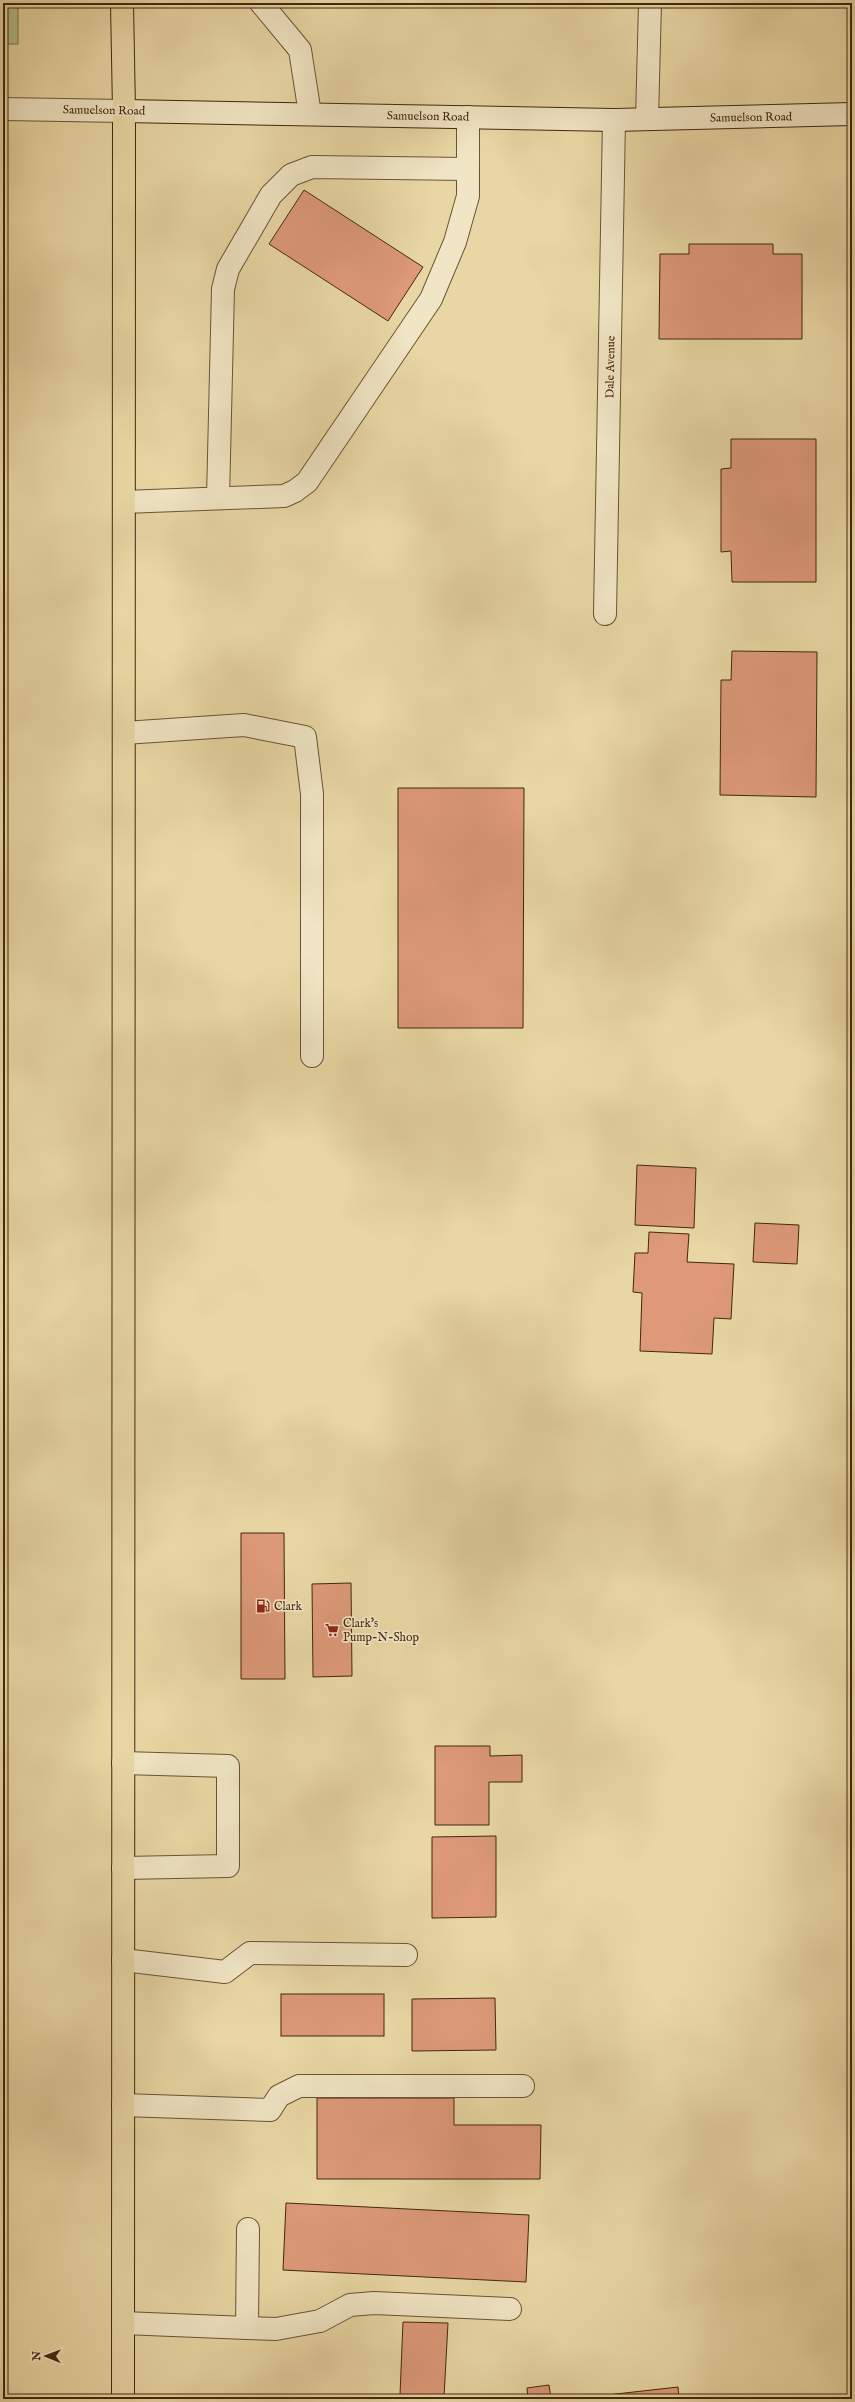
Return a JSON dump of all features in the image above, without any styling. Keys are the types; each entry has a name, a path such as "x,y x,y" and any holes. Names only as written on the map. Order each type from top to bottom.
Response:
{"main road":[{"path":"122,3 124,111 123,2399"}],"street":[{"path":"261,3 300,50 310,114"},
{"path":"647,119 650,3"},
{"name":"Samuelson Road","path":"3,109 614,120 852,114"},
{"path":"124,502 284,496 295,491 306,482 431,299 455,242 468,196 468,117"},
{"name":"Dale Avenue","path":"605,614 614,120"},
{"path":"218,498 223,289 228,269 271,195 291,175 312,167 467,169"},
{"path":"124,733 244,725 305,737 312,794 312,1056"},
{"path":"123,1763 228,1766 228,1866 123,1868"},
{"path":"123,1960 225,1972 250,1953 406,1955"},
{"path":"123,2105 270,2110 279,2096 299,2086 523,2086"},
{"path":"247,2328 248,2229"},
{"path":"123,2323 276,2329 320,2321 350,2305 358,2304 510,2309"}],"green space":[{"path":"3,3 18,3 18,44 3,44"}],"building":[{"path":"304,190 423,267 388,321 269,244"},
{"path":"689,244 773,244 773,254 802,254 802,339 659,339 660,254 689,254"},
{"path":"731,439 816,439 816,582 732,582 731,551 721,552 721,469 731,468"},
{"path":"732,651 817,652 816,797 720,795 721,680 731,680"},
{"path":"398,788 524,788 523,1028 398,1028"},
{"path":"637,1165 696,1168 694,1228 635,1225"},
{"path":"755,1223 799,1225 797,1264 753,1262"},
{"path":"649,1232 689,1234 687,1262 734,1264 731,1319 714,1318 712,1354 640,1351 642,1293 633,1292 635,1253 648,1253"},
{"name":"Clark","path":"241,1533 284,1533 285,1679 241,1679"},
{"name":"Clark's Pump-N-Shop","path":"351,1583 352,1676 313,1677 312,1584"},
{"path":"435,1746 490,1746 490,1756 522,1755 522,1782 489,1782 489,1825 435,1825"},
{"path":"496,1836 496,1917 432,1918 432,1837"},
{"path":"281,1994 384,1994 384,2036 281,2036"},
{"path":"495,1998 496,2050 412,2051 412,1999"},
{"path":"317,2098 454,2098 454,2125 541,2125 540,2179 317,2179"},
{"path":"286,2203 529,2215 526,2282 283,2270"},
{"path":"403,2322 448,2323 444,2397 400,2395"},
{"path":"549,2385 551,2399 528,2399 527,2388"},
{"path":"678,2387 679,2399 607,2399 607,2395"}],"place":[{"name":"Clark","path":"263,1606"},
{"name":"Clark's Pump-N-Shop","path":"332,1630"}]}
